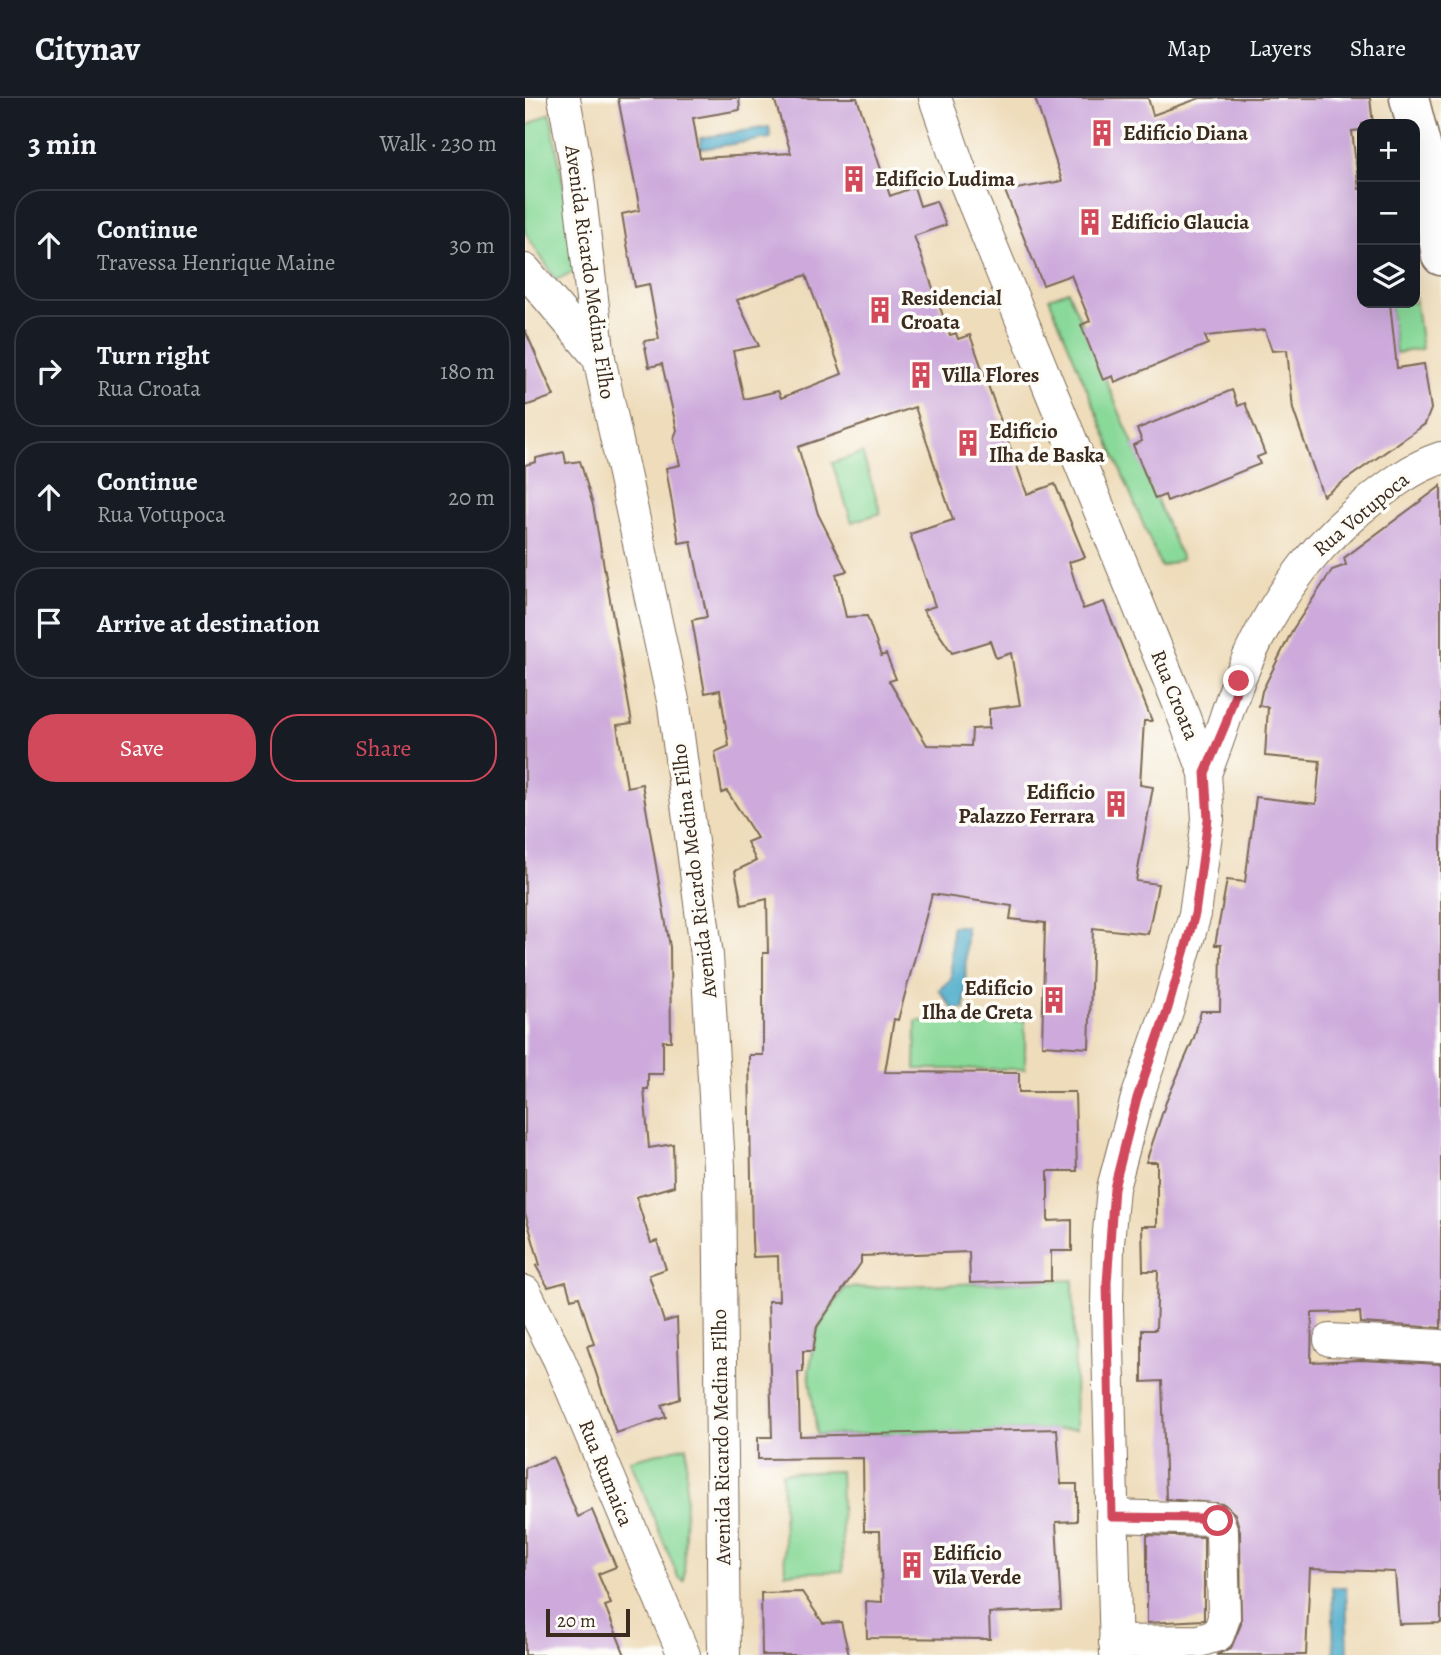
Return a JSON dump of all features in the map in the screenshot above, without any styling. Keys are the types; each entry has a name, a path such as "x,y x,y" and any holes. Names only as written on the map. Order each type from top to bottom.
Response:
{"street":[{"name":"Avenida Ricardo Medina Filho","path":"564,98 577,171 599,358 674,705 707,956 719,1167 724,1655"},
{"name":"Rua Croata","path":"935,98 969,191 1205,773 1208,819 1195,914 1168,1008 1137,1098 1114,1188 1107,1283 1116,1649"},
{"path":"1409,98 1426,164 1441,256"},
{"path":"525,270 599,358"},
{"name":"Rua Votupoca","path":"1205,773 1261,630 1303,564 1333,532 1377,495 1404,475 1441,457"},
{"name":"Rua Rumaica","path":"525,1292 559,1359 684,1655"},
{"path":"1330,1339 1441,1346"},
{"path":"1112,1517 1212,1519 1218,1521 1222,1532 1224,1618 1218,1635 1199,1641 1116,1649"}],"green space":[{"path":"550,113 579,269 556,280 525,232 525,127"},
{"path":"1068,291 1182,559 1161,567 1049,298"},
{"path":"1391,308 1416,308 1422,349 1396,353"},
{"path":"862,453 881,513 852,522 832,463"},
{"path":"916,1021 1025,1021 1025,1069 915,1069"},
{"path":"1073,1280 1076,1429 817,1435 809,1371 817,1330 845,1288"},
{"path":"687,1446 684,1581 678,1577 630,1460"},
{"path":"840,1471 843,1571 785,1573 782,1473"}],"water":[{"path":"769,127 771,138 701,149 700,138"},
{"path":"952,926 966,926 965,1009 953,1009 939,990 951,979"},
{"path":"1332,1587 1346,1587 1348,1655 1334,1655"}],"building":[{"path":"618,98 739,98 740,110 693,118 700,158 791,153 774,98 857,98 890,196 914,187 920,206 936,201 946,225 914,236 950,335 956,333 958,339 970,335 1027,494 1055,484 1085,557 1069,562 1083,609 1104,602 1152,721 1144,721 1140,785 1153,787 1136,881 1158,884 1156,895 1148,934 1093,928 1089,1048 1042,1045 1045,923 1010,919 1012,906 932,894 898,1020 894,1019 885,1072 1019,1073 1019,1092 1075,1092 1077,1171 1048,1171 1048,1221 1072,1220 1072,1251 1051,1251 1051,1281 970,1283 969,1252 861,1256 861,1263 817,1327 813,1351 803,1351 803,1372 798,1372 800,1436 1057,1429 1061,1484 1077,1484 1077,1521 1056,1522 1061,1610 989,1613 990,1639 867,1638 866,1601 882,1602 880,1531 864,1531 863,1458 758,1459 758,1437 772,1437 768,1301 779,1301 778,1256 753,1257 752,1240 749,1055 763,1055 763,953 768,953 767,899 742,905 735,871 756,861 747,842 757,838 727,791 722,793 715,752 729,746 720,690 705,693 692,620 707,617 691,541 679,543 666,468 680,465 674,438 677,430 662,364 649,367 644,341 659,339 649,284 635,287 622,214 640,210","holes":["806,275 842,374 781,398 778,391 744,399 733,351 759,346 737,300","915,407 953,520 910,534 935,606 923,610 952,653 990,641 996,658 1011,653 1020,705 989,709 989,728 972,729 971,746 927,745 889,681 896,679 886,654 881,656 867,616 846,617 836,574 847,571 818,514 798,447"]},
{"path":"1035,98 1148,98 1153,115 1200,98 1370,98 1372,119 1357,119 1357,130 1352,131 1357,172 1357,308 1391,308 1397,368 1424,364 1431,409 1425,424 1323,496 1293,409 1287,350 1272,351 1265,330 1205,336 1208,344 1115,382 1113,376 1103,380 1081,325 1090,321 1071,275 1043,285 1005,191 1062,181"},
{"path":"525,330 554,396 525,406"},
{"path":"1232,390 1238,406 1245,403 1265,454 1257,457 1260,464 1167,501 1165,495 1155,499 1133,445 1142,441 1137,429"},
{"path":"564,452 566,463 580,461 593,505 632,723 617,725 627,787 642,784 670,947 671,1041 663,1041 663,1074 648,1074 648,1089 644,1089 649,1148 673,1144 674,1186 636,1197 651,1243 657,1241 666,1269 649,1275 664,1322 677,1318 680,1399 662,1405 666,1417 616,1433 587,1346 594,1344 579,1297 571,1299 566,1282 548,1287 536,1266 540,1265 525,1213 525,465 536,462 536,458"},
{"path":"1441,486 1441,1328 1361,1323 1360,1312 1312,1313 1311,1362 1362,1360 1441,1364 1441,1623 1399,1624 1395,1572 1310,1569 1306,1655 1216,1655 1231,1648 1241,1624 1240,1531 1235,1514 1224,1504 1166,1499 1162,1381 1142,1382 1142,1330 1156,1330 1158,1271 1143,1271 1142,1226 1157,1226 1157,1162 1146,1162 1166,1102 1194,1038 1201,1011 1220,1011 1221,945 1215,945 1227,880 1245,882 1256,797 1316,804 1320,761 1265,756 1268,707 1259,706 1262,691 1293,629 1332,570 1346,565 1344,558"},
{"path":"553,1457 578,1517 592,1510 616,1567 598,1574 611,1604 605,1606 625,1655 525,1655 525,1468"},
{"path":"1147,1535 1204,1537 1204,1620 1147,1623"},
{"path":"802,1592 823,1623 841,1622 849,1655 762,1655 761,1593"}],"place":[{"name":"Edifício Diana","path":"1102,133"},
{"name":"Edifício Ludima","path":"854,179"},
{"name":"Edifício Glaucia","path":"1090,222"},
{"name":"Residencial Croata","path":"880,310"},
{"name":"Villa Flores","path":"921,375"},
{"name":"Edifício Ilha de Baska","path":"968,443"},
{"name":"Edifício Palazzo Ferrara","path":"1116,804"},
{"name":"Edifício Ilha de Creta","path":"1054,1000"},
{"name":"Edifício Vila Verde","path":"912,1565"}],"route":[{"path":"1218,1521 1203,1518 1112,1517 1108,1243 1114,1188 1124,1145 1195,914 1208,819 1205,773 1226,723 1239,681"}]}
